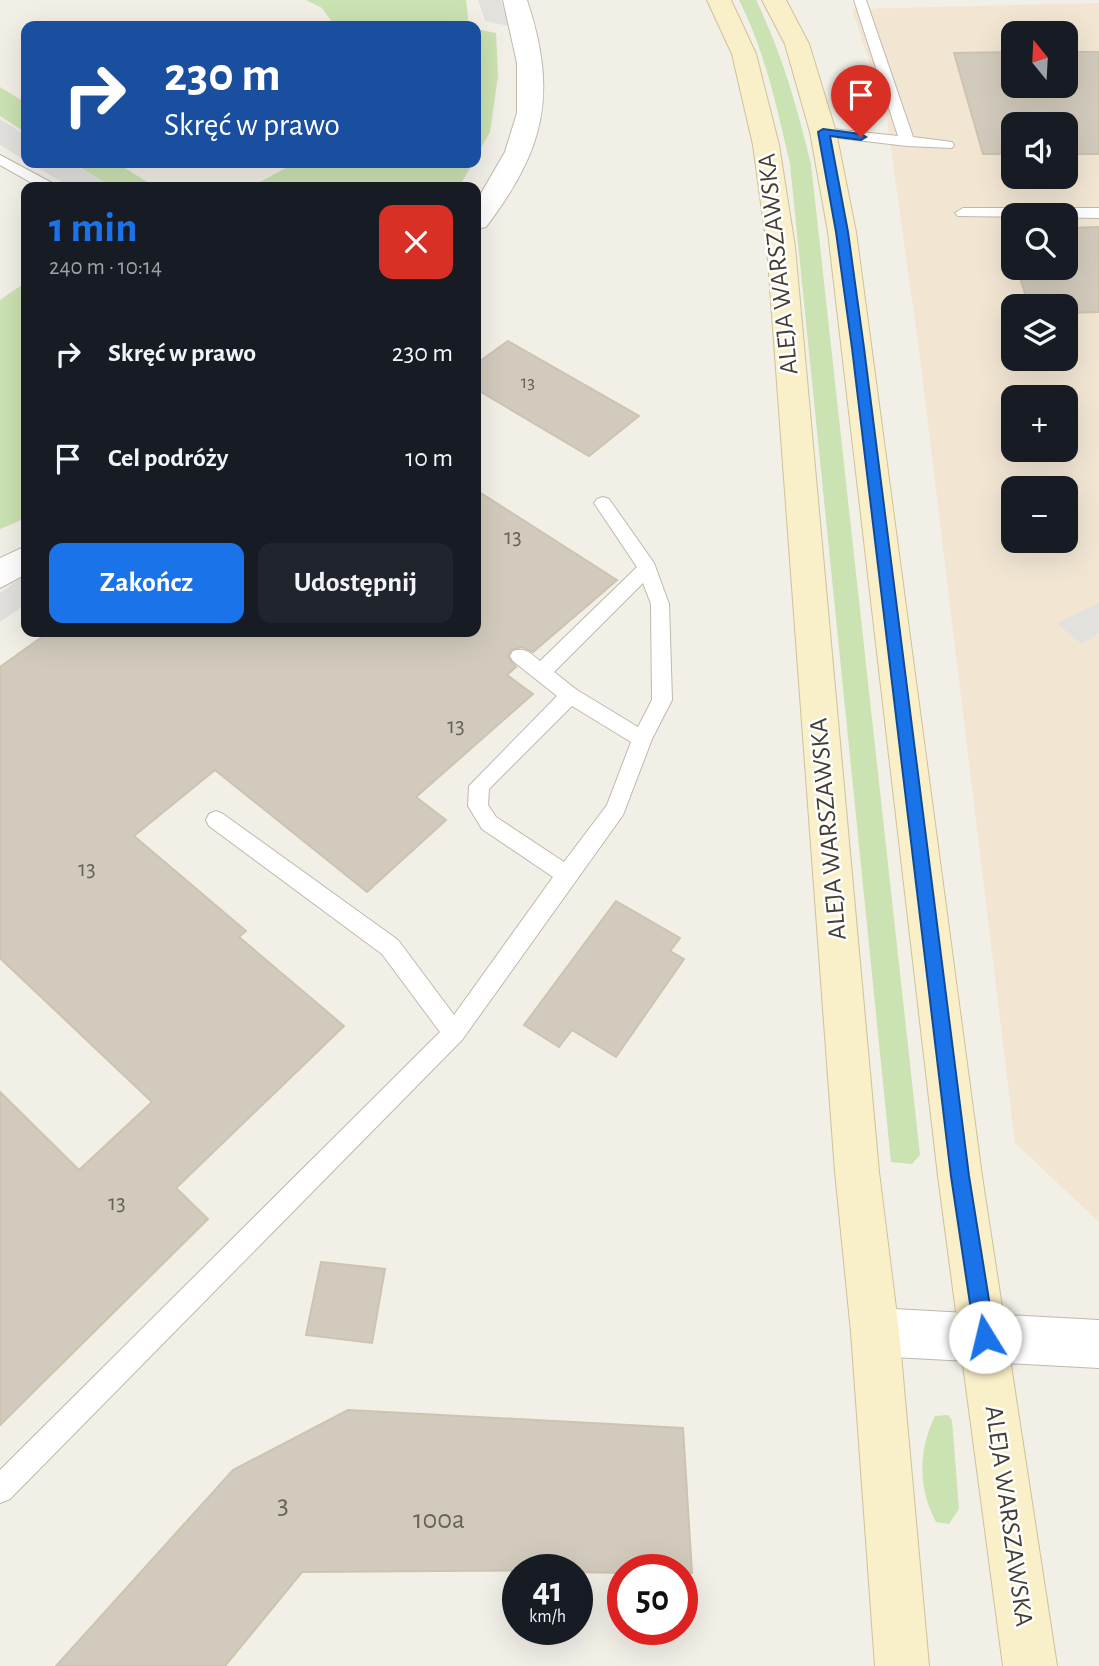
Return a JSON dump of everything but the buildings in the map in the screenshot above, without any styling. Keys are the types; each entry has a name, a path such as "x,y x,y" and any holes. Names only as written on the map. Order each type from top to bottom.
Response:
{"main road":[{"name":"ALEJA WARSZAWSKA","path":"719,0 744,54 766,145 781,247 857,1172 875,1332 902,1666"},
{"name":"ALEJA WARSZAWSKA","path":"774,0 797,44 823,132 842,232 960,1176 1030,1666"}],"street":[{"path":"481,214 510,164 527,126 531,90 524,25 515,0"},
{"path":"0,544 21,538"},
{"path":"0,575 21,561"},
{"path":"875,1332 1099,1344"}],"lane":[{"path":"860,0 907,142"},
{"path":"823,132 947,145"},
{"path":"0,159 40,182"},
{"path":"963,214 1099,213"},
{"path":"0,1489 454,1033 616,809 642,739 662,700 660,604 647,568 603,503"},
{"path":"541,672 647,568"},
{"path":"520,656 570,695 642,739"},
{"path":"567,875 489,822 478,806 480,786 570,695"},
{"path":"216,820 390,947 454,1033"}],"shaded area":[{"path":"478,0 501,0 509,26 485,21"},
{"path":"1099,3 1099,1222 1015,1143 921,366 886,112 852,9"},
{"path":"0,119 21,132 21,158 0,145"},
{"path":"38,168 80,168 104,182 62,182"},
{"path":"21,578 21,607 0,622 0,593"},
{"path":"1099,603 1099,633 1082,644 1056,623"}],"green space":[{"path":"306,0 466,0 468,21 331,21 322,8"},
{"path":"739,0 756,0 774,40 811,164 920,1155 912,1164 891,1162 790,164 763,60"},
{"path":"481,30 496,33 498,76 490,132 481,148"},
{"path":"0,87 21,100 21,130 0,116"},
{"path":"81,168 125,168 147,182 104,182"},
{"path":"286,168 470,168 462,182 260,182"},
{"path":"21,285 21,520 0,529 0,300"},
{"path":"948,1415 952,1420 959,1509 949,1524 936,1522 926,1496 922,1469 925,1442 935,1416"}],"route":[{"path":"861,137 823,132 842,232 858,348 960,1176 985,1337"}]}
